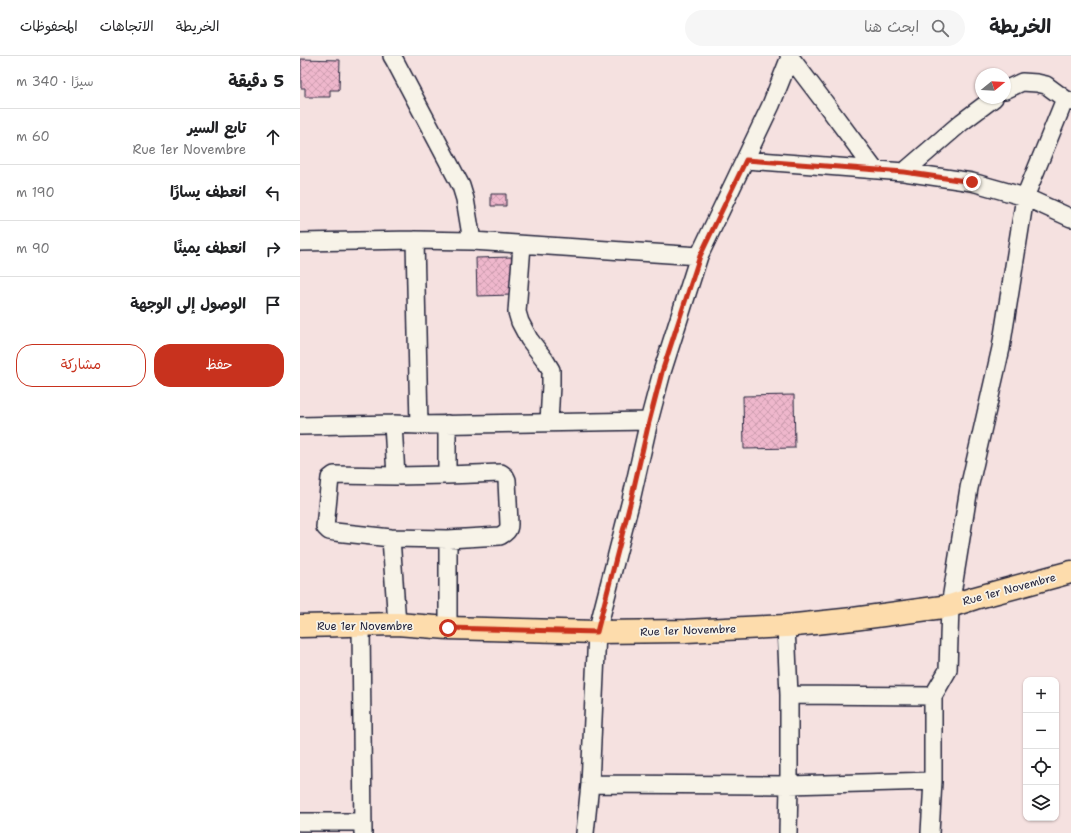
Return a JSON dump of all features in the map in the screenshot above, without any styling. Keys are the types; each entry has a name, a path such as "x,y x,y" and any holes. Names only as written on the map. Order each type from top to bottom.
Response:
{"main road":[{"name":"Rue 1er Novembre","path":"300,626 397,624 448,628 597,632 686,631 786,626 950,606 1071,572"}],"street":[{"path":"392,56 461,186 465,199 472,242"},
{"path":"585,833 590,784 597,632 662,372 700,256 771,105 790,57"},
{"path":"790,57 874,169"},
{"path":"930,833 933,781 933,696 948,670 950,606 969,488 1001,348 1025,197 1068,100 1046,85 1022,82 1011,87"},
{"path":"904,172 962,122 986,104"},
{"path":"746,160 874,169 972,182 1025,197 1071,218"},
{"path":"415,240 419,425"},
{"path":"300,242 415,240 700,256"},
{"path":"522,245 517,312 529,340 551,370 549,424"},
{"path":"300,426 649,422"},
{"path":"393,424 396,476"},
{"path":"447,424 447,475"},
{"path":"501,473 505,476 507,480 509,524 509,529 506,533 500,536 448,539 391,538 329,531 326,526 330,478 334,475 447,475 501,473"},
{"path":"391,538 397,624"},
{"path":"448,539 448,628"},
{"path":"300,822 363,828 360,625"},
{"path":"786,626 789,695 788,833"},
{"path":"789,695 933,696"},
{"path":"590,784 789,785 933,781"}],"building":[{"path":"301,59 340,60 339,90 330,90 330,97 305,97 305,88 301,88"},
{"path":"491,194 506,194 506,206 491,206"},
{"path":"512,257 512,295 477,296 476,258"},
{"path":"794,395 795,448 744,449 743,396"}],"route":[{"path":"448,628 597,632 662,372 700,256 746,160 874,169 972,182"}]}
